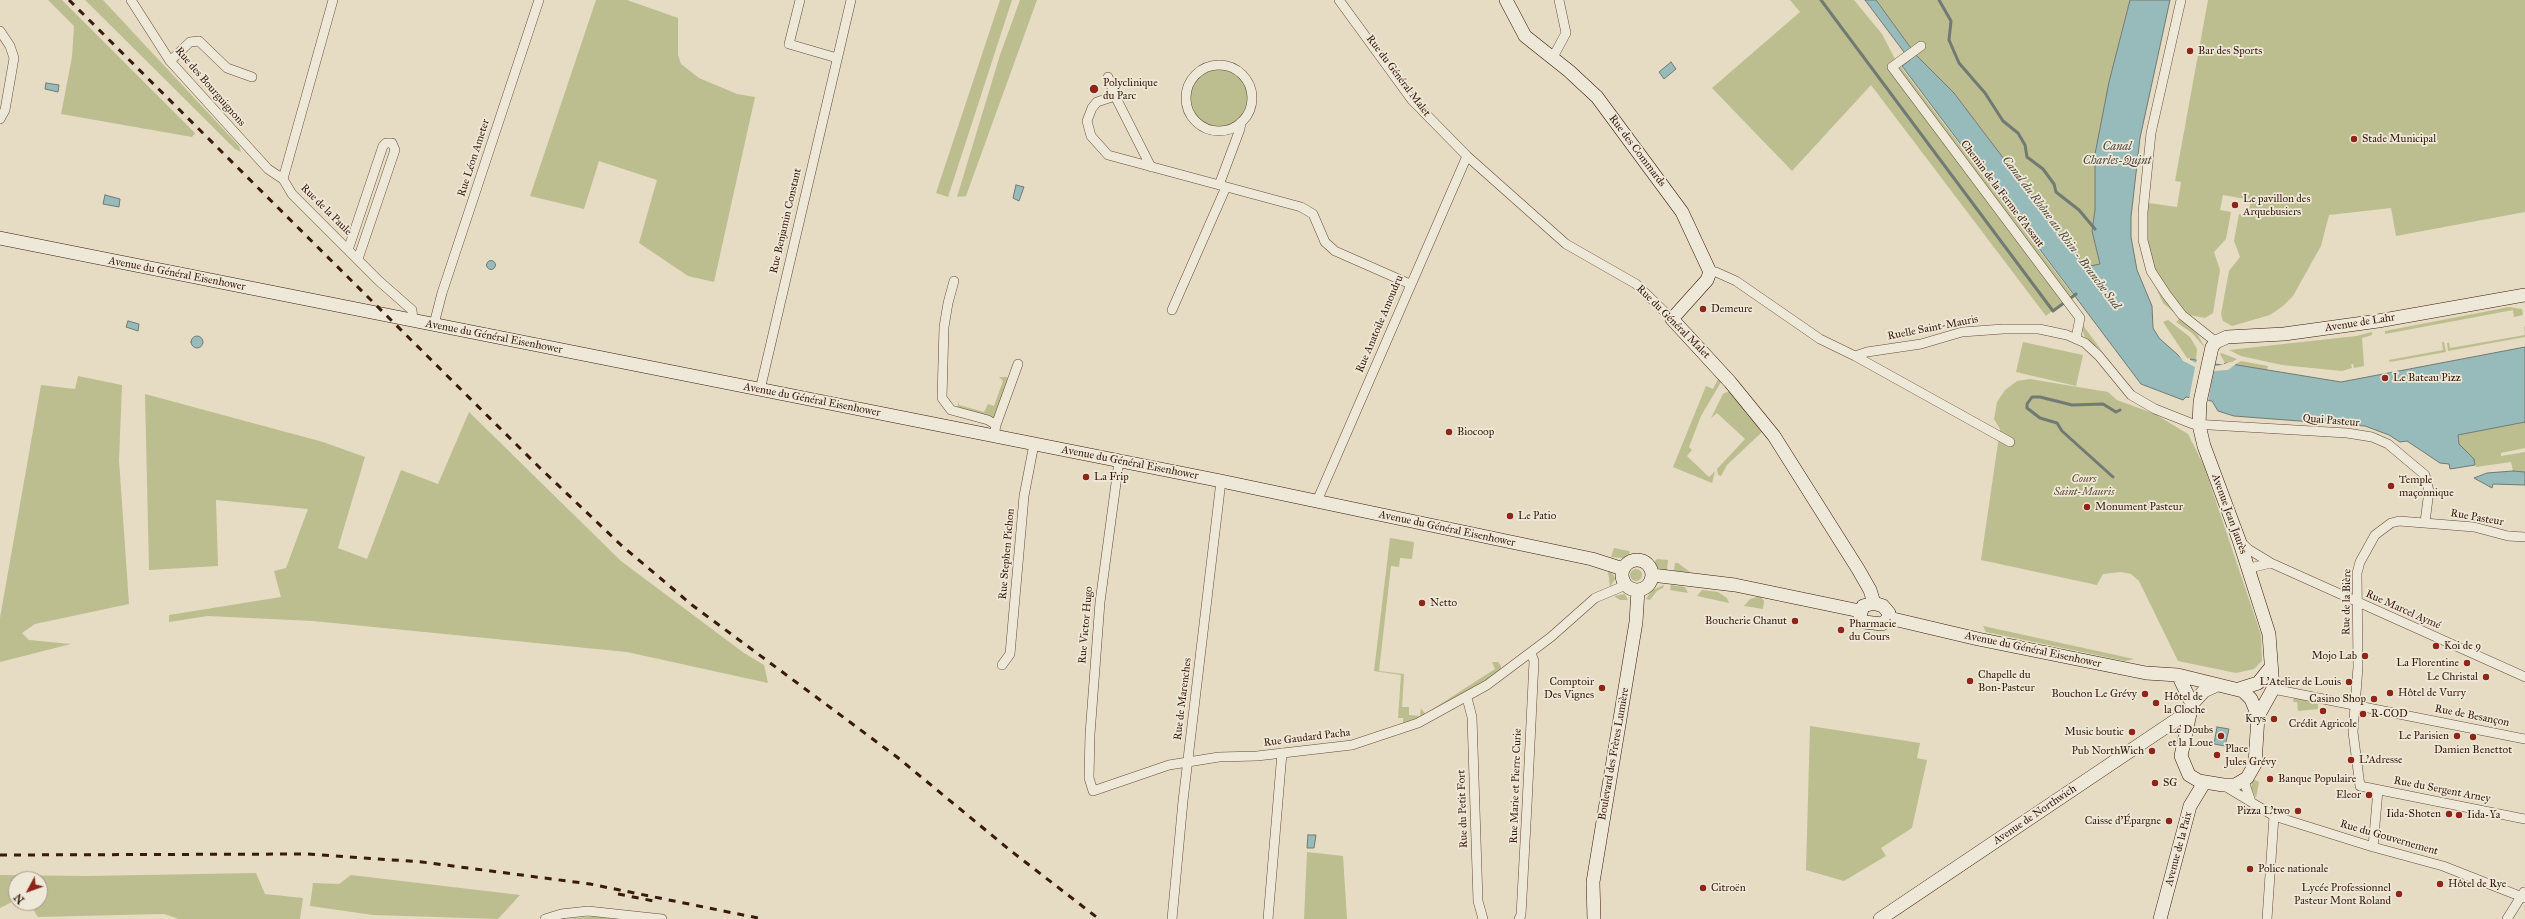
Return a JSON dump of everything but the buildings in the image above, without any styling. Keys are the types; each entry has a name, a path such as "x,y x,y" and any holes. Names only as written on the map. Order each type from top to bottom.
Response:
{"main road":[{"name":"Rue des Commards","path":"1506,0 1525,36 1569,71 1597,98 1671,196 1702,252 1710,272"},
{"name":"Avenue du Général Eisenhower","path":"0,238 760,390 995,430 1034,444 1221,481 1592,559 1623,569"},
{"path":"1672,318 1707,280 1710,272"},
{"name":"Avenue de Lahr","path":"2216,342 2227,337 2284,334 2378,321 2525,295"},
{"name":"Rue du Général Malet","path":"1672,318 1734,387 1774,436 1858,569 1870,590 1874,603"},
{"name":"Avenue Jean Jaurès","path":"2216,342 2208,361 2200,402 2199,425 2204,446 2250,571 2269,634 2273,689"},
{"path":"1640,560 1649,566 1652,575 1646,587 1632,587 1622,577 1623,569 1630,561 1640,560"},
{"path":"1652,575 1735,585 1860,611 1863,606 1874,603 1887,608 1889,618"},
{"name":"Boulevard des Frères Lumière","path":"1594,919 1593,882 1636,622 1632,587"},
{"name":"Avenue du Général Eisenhower","path":"1860,611 1860,616 1864,622 1882,624 1889,618 2146,673 2178,675 2217,685"},
{"path":"2239,689 2258,683 2271,667"},
{"path":"2178,675 2191,707"},
{"path":"2217,685 2239,689 2252,699 2258,716 2255,764 2244,781 2235,785 2223,786 2204,783 2189,774 2181,756 2191,707 2204,691 2217,685"},
{"path":"2258,716 2273,689"},
{"name":"Avenue de Northwich","path":"1880,919 2191,707"},
{"name":"Avenue de la Paix","path":"2160,919 2190,806 2204,783"}],"street":[{"name":"Rue des Bourguignons","path":"131,0 170,61 268,169 283,179"},
{"path":"283,179 333,0"},
{"name":"Rue Léon Ameter","path":"434,324 442,293 539,0"},
{"path":"800,0 788,44 837,58"},
{"name":"Rue Benjamin Constant","path":"760,390 851,0"},
{"name":"Rue du Général Malet","path":"1339,0 1412,100 1467,156 1566,244 1636,284 1672,318"},
{"path":"1552,59 1566,34 1559,0"},
{"path":"2181,0 2151,133 2142,212 2144,240 2151,271 2166,294 2182,314 2216,342"},
{"path":"0,31 10,46 14,58 5,110 0,119"},
{"path":"170,61 190,42 199,41 227,68 252,77"},
{"name":"Chemin de la Ferme d'Assaut","path":"1921,46 1895,65 2080,318 2076,338"},
{"path":"1172,310 1223,186 1241,122 1249,108 1251,93 1241,74 1232,68 1222,65 1202,70 1193,77 1188,86 1186,97 1187,108 1192,117 1200,125 1210,129 1226,129 1241,122"},
{"path":"1108,77 1115,96 1151,167"},
{"path":"1115,96 1101,100 1092,108 1088,121 1091,136 1108,155 1309,211 1316,218 1321,236 1330,247 1410,284"},
{"path":"348,250 383,146 386,143 392,142 395,150 358,259"},
{"name":"Rue Anatoile Amoudru","path":"1317,502 1410,284 1467,156"},
{"name":"Rue de la Paule","path":"283,179 287,189 348,250 412,310 413,321"},
{"path":"1710,272 1716,272 1736,281 1820,339 1855,356 2010,442"},
{"path":"954,281 944,327 942,398 951,410 988,420 995,430"},
{"name":"Ruelle Saint-Mauris","path":"1855,356 1867,352 1921,344 1962,332 1996,329 2039,329 2076,338 2099,356 2131,395 2155,409 2199,425"},
{"path":"995,430 1018,364"},
{"name":"Quai Pasteur","path":"2199,425 2347,433 2372,437 2388,444 2425,475 2429,491 2425,522"},
{"name":"Rue Stephen Pichon","path":"1002,665 1010,654 1024,496 1034,444"},
{"name":"Rue Victor Hugo","path":"1093,791 1090,778 1090,734 1099,609 1119,461"},
{"name":"Rue de Marenches","path":"1172,919 1188,762 1221,481"},
{"name":"Rue de la Bière","path":"2378,790 2360,786 2353,744 2358,667 2357,573 2360,562 2375,535 2395,521 2425,522"},
{"name":"Rue Pasteur","path":"2425,522 2474,527 2508,536 2525,537"},
{"name":"Rue Marcel Aymé","path":"2239,540 2248,549 2271,563 2525,677"},
{"path":"2250,571 2258,565 2271,563"},
{"name":"Rue Gaudard Pacha","path":"1093,791 1150,770 1188,762 1219,756 1282,753 1352,745 1418,723 1467,698 1531,653 1595,598 1632,587"},
{"name":"Rue Marie et Pierre Curie","path":"1519,919 1523,886 1528,805 1534,661 1531,653"},
{"name":"Rue de Besançon","path":"2273,689 2355,704 2525,739"},
{"name":"Rue du Petit Fort","path":"1467,698 1470,702 1472,717 1478,901 1483,919"},
{"path":"1268,919 1282,753"},
{"path":"2244,781 2251,802"},
{"name":"Rue du Gouvernement","path":"2223,786 2274,816 2372,847 2442,866 2524,895"},
{"path":"2372,847 2378,790"},
{"name":"Rue du Sergent Arney","path":"2378,790 2525,819"},
{"path":"2267,919 2274,816"},
{"path":"2507,919 2524,895"},
{"path":"545,919 561,914 588,911 637,915 662,919"}],"green space":[{"path":"48,0 62,0 195,133 192,137 61,114 72,57 74,26"},
{"path":"85,0 103,0 239,146 241,152 235,149"},
{"path":"596,0 627,0 678,18 678,55 681,64 699,78 737,94 755,97 714,282 688,276 639,243 657,180 599,161 584,209 530,196"},
{"path":"1000,0 1012,0 948,197 936,193"},
{"path":"1020,0 1037,0 966,196 957,197 1000,55"},
{"path":"1790,0 1854,0 1882,34 1895,59 2072,294 2046,316 1871,85 1792,171 1712,88 1800,12"},
{"path":"1876,0 2130,0 2121,33 2092,231 2100,265 2090,266 2082,262 1954,93 1916,55"},
{"name":"Stade Municipal","path":"2208,0 2525,0 2525,212 2396,236 2391,208 2329,215 2321,246 2293,296 2283,306 2270,315 2232,326 2223,321 2221,314 2229,271 2240,257 2234,241 2239,214 2248,215 2251,200 2223,195 2220,210 2231,212 2226,239 2214,252 2220,270 2213,313 2205,318 2190,315 2179,305 2155,270 2148,246 2147,207 2149,203 2177,207 2181,182 2175,181"},
{"path":"1219,65 1231,68 1242,75 1249,86 1252,98 1249,110 1242,121 1231,128 1219,131 1207,128 1196,121 1189,110 1186,98 1189,86 1196,75 1207,68"},
{"path":"2157,290 2163,298 2178,316 2163,303"},
{"path":"2509,307 2522,309 2523,315 2514,317 2513,310 2385,334 2385,331"},
{"path":"2181,318 2198,335 2205,348 2192,333 2176,322"},
{"path":"2168,320 2190,337 2197,349 2196,360 2187,358 2163,322"},
{"path":"2082,324 2102,351 2084,336"},
{"path":"2372,332 2372,335 2362,338 2364,366 2354,368 2353,364 2351,364 2352,368 2342,371 2282,365 2241,356 2229,350 2356,336"},
{"path":"2525,335 2525,337 2448,351 2447,343 2449,343 2450,348"},
{"path":"2023,342 2083,355 2076,386 2016,372"},
{"path":"2442,342 2444,342 2446,352 2390,362 2389,360 2443,350"},
{"path":"2221,353 2237,359 2229,364 2225,363 2220,354"},
{"path":"2241,361 2268,366 2267,370 2234,365"},
{"path":"78,376 122,385 119,460 129,604 35,624 22,633 29,640 71,644 0,662 0,618 41,385 75,389"},
{"path":"999,377 1007,377 1008,380 993,419 957,408 959,401 959,405 984,412 988,404 994,406 1003,381"},
{"path":"1718,379 1721,382 1701,416 1689,447 1692,450 1687,456 1709,477 1715,471 1712,483 1673,467 1706,386 1713,389"},
{"name":"Cours Saint-Mauris","path":"2030,379 2108,392 2117,400 2155,414 2188,434 2204,466 2261,635 2262,661 2254,669 2236,673 2178,661 2139,581 2131,574 2121,572 2103,574 2097,585 1981,560 2000,429 1994,419 1997,402 2005,390 2017,381"},
{"path":"1729,391 1762,432 1727,465 1721,476 1718,475 1717,469 1745,439 1717,413 1711,418 1723,394"},
{"path":"145,394 323,442 365,457 338,548 367,559 401,470 438,484 469,412 621,561 744,653 764,665 768,683 627,652 313,621 208,616 169,622 169,615 281,597 274,571 286,568 308,509 216,500 218,566 149,570"},
{"path":"2525,422 2525,448 2501,453 2501,456 2525,452 2525,472 2513,471 2511,462 2476,467 2474,459 2459,444 2457,435"},
{"path":"1390,538 1414,542 1412,559 1400,558 1399,567 1391,566 1379,671 1404,674 1402,707 1409,707 1409,715 1420,716 1421,708 1425,714 1495,669 1492,662 1498,662 1501,666 1501,670 1475,687 1418,719 1403,723 1403,718 1398,718 1401,675 1374,671"},
{"path":"1614,548 1629,551 1630,553 1623,558 1611,557"},
{"path":"1657,559 1668,560 1667,571 1658,568 1654,563"},
{"path":"1675,563 1678,563 1690,572 1674,571"},
{"path":"1634,569 1638,569 1642,575 1638,581 1634,581 1630,577 1630,573"},
{"path":"1608,571 1613,574 1615,579 1610,587"},
{"path":"1664,585 1663,588 1657,591 1650,600 1646,599 1652,590"},
{"path":"1671,585 1685,587 1688,593 1670,590"},
{"path":"1702,590 1718,592 1727,598 1729,603 1697,596"},
{"path":"1625,594 1628,600 1620,600 1614,596"},
{"path":"1760,596 1764,601 1763,609 1744,606 1750,599"},
{"path":"1983,626 2134,659 2125,661 1986,632"},
{"path":"2294,697 2318,701 2318,709 2298,711 2297,702 2293,702"},
{"path":"1810,726 1920,743 1917,758 1927,760 1912,828 1881,848 1886,856 1844,881 1806,870"},
{"path":"2253,779 2259,782 2256,798 2251,788"},
{"path":"1307,852 1343,856 1347,919 1304,919"},
{"path":"256,873 265,894 303,898 300,919 179,919 164,914 38,917 34,911 48,911 48,876"},
{"path":"0,875 8,875 8,904 0,908"},
{"path":"351,875 520,895 498,919 373,915 310,906 313,883 339,884"},
{"path":"596,916 629,918 637,919 566,919"}],"water":[{"name":"Canal Charles-Quint","path":"1865,0 1876,0 1916,55 1954,93 2082,262 2090,266 2100,264 2092,231 2095,210 2095,154 2109,82 2130,0 2170,0 2140,138 2131,217 2131,237 2137,270 2152,306 2153,328 2159,338 2187,363 2191,359 2214,364 2223,365 2225,363 2341,382 2525,347 2525,422 2458,435 2459,444 2474,459 2475,465 2450,469 2449,464 2440,463 2407,441 2400,442 2389,435 2365,426 2234,416 2218,411 2212,401 2186,397 2183,400 2141,384 1902,66 1910,60"},
{"path":"1671,62 1676,69 1664,79 1659,72"},
{"path":"46,83 59,85 58,92 45,89"},
{"path":"1016,185 1024,187 1019,201 1013,198"},
{"path":"105,195 120,199 119,207 103,204"},
{"path":"489,261 493,261 495,265 493,269 489,269 487,267 487,263"},
{"path":"128,321 139,324 138,331 126,327"},
{"path":"195,336 199,336 203,342 199,348 195,348 191,344 191,340"},
{"path":"2513,471 2525,472 2525,485 2493,484 2492,488 2474,478 2487,473"},
{"path":"2217,727 2229,729 2225,746 2214,744"},
{"path":"1308,835 1316,835 1314,848 1307,848"}],"pier":[{"path":"2174,348 2187,361 2188,359 2196,363 2197,359 2215,362 2214,366 2231,362 2236,364 2228,370 2213,371 2208,402 2189,399 2195,367 2183,361"}],"waterway":[{"path":"1821,0 2053,311 2076,294"},
{"path":"1939,0 1951,21 1949,40 1959,63 1985,93 2003,121 2018,133 2025,145 2027,157 2043,169 2054,184 2056,192 2079,210 2095,229"},
{"path":"2113,477 2062,431 2057,423 2040,418 2027,408 2027,404 2032,397 2040,397 2072,405 2103,404 2116,412 2120,410"}],"railway":[{"path":"69,0 540,468 621,545 692,605 897,757 1011,851 1099,919"},
{"path":"0,855 308,854 422,862 590,884 763,919"},
{"path":"618,894 659,902"}],"place":[{"name":"Bar des Sports","path":"2190,51"},
{"name":"Polyclinique du Parc","path":"1094,89"},
{"name":"Stade Municipal","path":"2354,139"},
{"name":"Le pavillon des Arquebusiers","path":"2235,205"},
{"name":"Demeure","path":"1703,309"},
{"name":"Le Bateau Pizz","path":"2385,378"},
{"name":"Biocoop","path":"1449,432"},
{"name":"La Frip","path":"1086,477"},
{"name":"Temple maçonnique","path":"2391,486"},
{"name":"Monument Pasteur","path":"2087,507"},
{"name":"Le Patio","path":"1510,516"},
{"name":"Netto","path":"1422,603"},
{"name":"Boucherie Chanut","path":"1795,621"},
{"name":"Pharmacie du Cours","path":"1841,630"},
{"name":"Koi de 9","path":"2436,646"},
{"name":"Mojo Lab","path":"2365,656"},
{"name":"La Florentine","path":"2467,663"},
{"name":"Le Christal","path":"2486,677"},
{"name":"Chapelle du Bon-Pasteur","path":"1970,681"},
{"name":"L'Atelier de Louis","path":"2349,682"},
{"name":"Comptoir Des Vignes","path":"1602,688"},
{"name":"Hôtel de Vurry","path":"2390,693"},
{"name":"Bouchon Le Grévy","path":"2145,694"},
{"name":"Casino Shop","path":"2374,699"},
{"name":"Hôtel de la Cloche","path":"2156,703"},
{"name":"Crédit Agricole","path":"2323,711"},
{"name":"R-COD","path":"2363,714"},
{"name":"Krys","path":"2274,719"},
{"name":"Music boutic","path":"2132,732"},
{"name":"Le Doubs et la Loue","path":"2221,736"},
{"name":"Le Parisien","path":"2457,736"},
{"name":"Damien Benettot","path":"2473,737"},
{"name":"Pub NorthWich","path":"2152,751"},
{"name":"Place Jules Grévy","path":"2217,755"},
{"name":"L'Adresse","path":"2351,760"},
{"name":"Banque Populaire","path":"2270,779"},
{"name":"SG","path":"2155,783"},
{"name":"Eleor","path":"2369,795"},
{"name":"Pizza L'two","path":"2298,811"},
{"name":"Iida-Shoten","path":"2449,814"},
{"name":"Iida-Ya","path":"2459,815"},
{"name":"Caisse d'Épargne","path":"2169,821"},
{"name":"Police nationale","path":"2250,869"},
{"name":"Hôtel de Rye","path":"2440,884"},
{"name":"Citroën","path":"1703,888"},
{"name":"Lycée Professionnel Pasteur Mont Roland","path":"2399,894"}],"water label":[{"name":"Canal du Rhône au Rhin - Branche Sud","path":"2061,233"}]}
